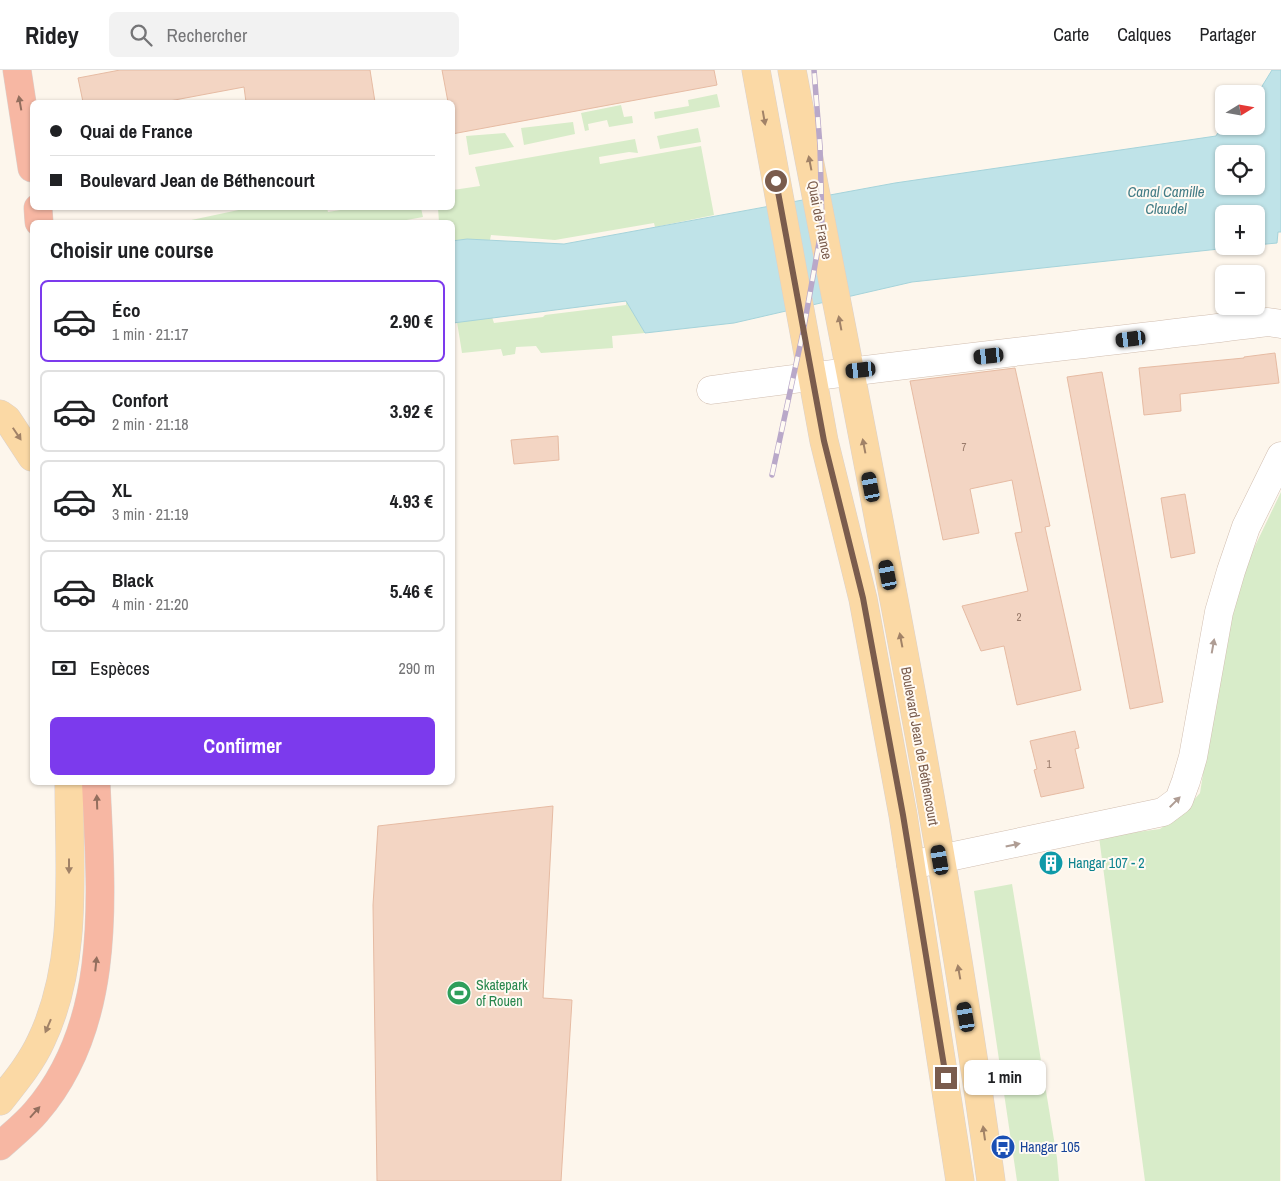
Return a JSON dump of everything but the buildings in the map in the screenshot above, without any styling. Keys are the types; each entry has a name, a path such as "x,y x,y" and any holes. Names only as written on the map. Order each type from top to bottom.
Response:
{"highway":[{"path":"16,70 30,156"},
{"path":"0,1146 36,1112 59,1081 76,1042 91,999 100,920 96,785"}],"main road":[{"path":"756,70 824,441 863,598 911,865 960,1181"},
{"name":"Quai de France","path":"792,70 849,371"},
{"name":"Boulevard Jean de Béthencourt","path":"849,371 915,716 976,1076 991,1181"},
{"path":"0,414 7,419 30,454"},
{"path":"0,1101 24,1071 41,1042 54,1012 61,986 69,917 69,785"}],"street":[{"path":"711,390 849,371 1045,350 1268,322 1281,324"},
{"path":"911,865 1163,812 1179,800 1193,758 1219,612 1246,528 1281,456"}],"green space":[{"path":"717,94 720,107 655,119 654,112 689,106 688,100"},
{"path":"621,105 624,117 632,116 633,123 609,127 607,120 588,124 589,130 585,131 581,113"},
{"path":"573,122 575,134 524,145 521,128"},
{"path":"698,128 701,142 660,149 657,136"},
{"path":"505,133 514,147 469,155 466,136"},
{"path":"635,139 638,153 629,152 599,157 600,164 701,146 714,215 655,227 654,223 555,240 491,235 490,240 455,241 455,220 439,220 438,210 455,210 455,190 480,186 475,167"},
{"path":"239,210 328,210 328,212 340,210 421,210 423,217 407,220 191,220"},
{"path":"626,301 645,333 612,336 613,348 541,353 536,346 516,347 515,354 503,356 501,349 462,353 457,322 492,317 494,323 543,317 545,315 626,305"},
{"path":"1281,492 1280,1181 1145,1181 1099,837 1160,829 1184,811 1200,793 1218,678 1242,573"},
{"path":"1012,884 1057,1158 1059,1181 1017,1181 974,891"}],"water":[{"name":"Canal Camille Claudel","path":"1272,70 1281,70 1281,232 1278,232 1277,243 1265,244 1265,205 1215,205 1215,249 912,282 734,323 645,333 626,301 455,323 455,241 467,239 564,244 895,183 1216,136 1265,135 1265,85 1263,85"}],"railway":[{"path":"772,475 803,332 822,226 820,146 814,70"}],"place":[{"name":"Hangar 107 - 2","path":"1051,863"},
{"name":"Skatepark of Rouen","path":"459,993"},
{"name":"Hangar 105","path":"1003,1147"}],"route":[{"path":"776,181 824,441 863,598 903,815 946,1078"}]}
